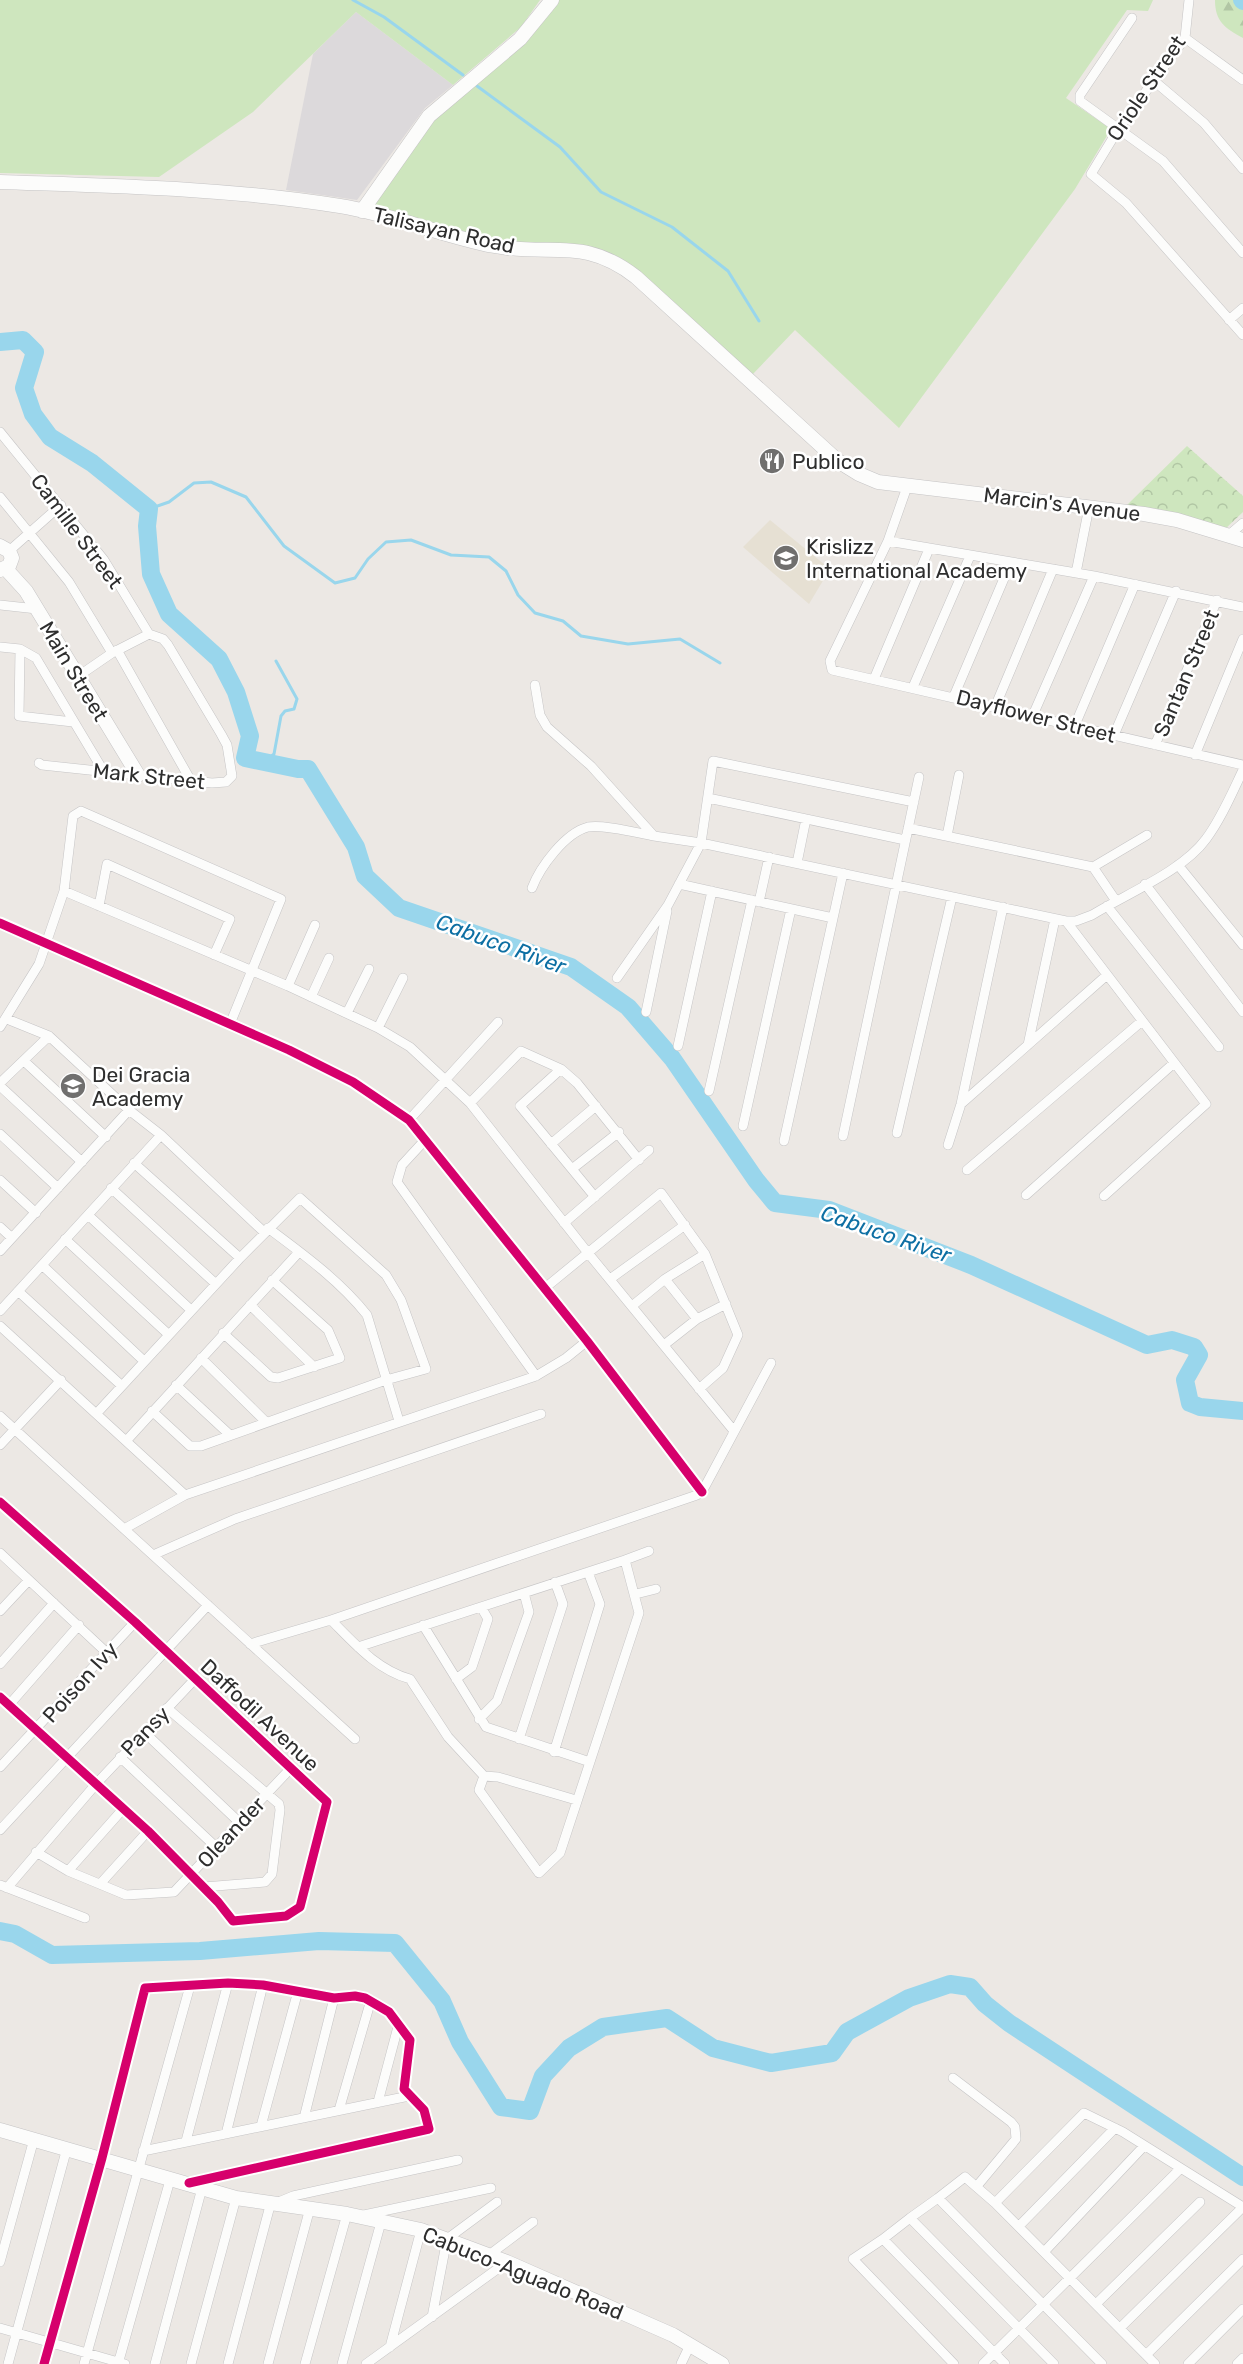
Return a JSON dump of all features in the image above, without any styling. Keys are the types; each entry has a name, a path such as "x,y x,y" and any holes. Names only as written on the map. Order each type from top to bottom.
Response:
{"main road":[{"path":"362,210 429,116 520,39 552,0"},
{"name":"Talisayan Road","path":"0,182 260,195 362,210 484,244 525,249 581,250 611,260 636,277 831,455 859,474 878,482"},
{"name":"Marcin's Avenue","path":"878,482 909,484 1177,520 1243,540"},
{"name":"Main Street","path":"5,548 12,558 3,569 37,609 138,776"},
{"name":"Cabuco-Aguado Road","path":"0,2130 236,2198 353,2215 421,2230 507,2262 690,2344 722,2364"}],"street":[{"name":"Oriole Street","path":"1189,0 1185,38 1119,128 1092,172 1126,202 1229,320"},
{"path":"1132,18 1080,95 1081,102 1163,161 1243,254"},
{"path":"1185,38 1243,80"},
{"path":"1153,80 1204,123 1243,169"},
{"path":"1243,308 1229,320 1243,336"},
{"name":"Camille Street","path":"0,432 62,505 104,560 149,634"},
{"path":"909,484 888,541 1176,591 1243,607"},
{"path":"0,497 30,531 69,582 115,652 191,781"},
{"path":"5,548 62,505"},
{"path":"1076,573 1089,507"},
{"path":"1229,535 1243,523"},
{"name":"Dayflower Street","path":"888,541 830,661 830,668 834,672 954,696 1243,765"},
{"path":"874,679 929,549"},
{"path":"913,687 970,556"},
{"path":"954,696 1011,562"},
{"path":"995,707 1053,570"},
{"path":"1033,715 1095,576"},
{"path":"1075,725 1135,584"},
{"path":"1114,735 1176,591"},
{"name":"Santan Street","path":"1155,745 1217,600"},
{"path":"0,605 37,609"},
{"path":"77,677 115,652 149,634"},
{"name":"Mark Street","path":"39,763 191,781 226,782 232,776 227,745 168,645 163,639 149,634"},
{"path":"1195,755 1243,639"},
{"path":"0,647 20,649 36,658 104,772"},
{"path":"20,649 19,716 74,722"},
{"path":"535,685 540,715 547,727 591,766 654,836"},
{"path":"617,978 668,905 701,843 713,761 914,801"},
{"path":"531,888 538,871 548,858 579,832 589,827 701,843 1060,920 1084,919 1178,865 1193,853 1206,840 1238,790 1243,770"},
{"path":"948,836 959,775"},
{"path":"843,1136 894,884 919,777"},
{"path":"708,798 905,840"},
{"path":"230,1024 280,905 279,898 81,811 73,816 64,891 39,964 3,1023 49,1036 129,1110 161,1134 267,1231 299,1252 357,1302 367,1315 399,1421"},
{"path":"797,863 806,819"},
{"path":"908,828 1093,867 1147,835"},
{"path":"710,1091 756,901 769,857"},
{"path":"99,906 106,864 230,919 214,955"},
{"path":"1178,865 1243,945"},
{"path":"1093,867 1116,901"},
{"path":"784,1141 843,873"},
{"path":"679,884 833,918"},
{"path":"1145,884 1243,1012"},
{"path":"64,891 288,986 378,1028 410,1047 470,1103 588,1253 734,1431"},
{"path":"678,1046 712,891"},
{"path":"897,1133 952,897"},
{"path":"646,1012 668,905"},
{"path":"1107,906 1219,1047"},
{"path":"948,1145 961,1104 1003,908"},
{"path":"743,1126 791,909"},
{"path":"1060,920 1107,975 1206,1104 1104,1196"},
{"path":"1028,1046 1060,920"},
{"path":"0,923 230,1024 353,1082 409,1120 587,1341 702,1492"},
{"path":"288,986 315,925"},
{"path":"311,997 329,958"},
{"path":"347,1013 369,969"},
{"path":"961,1104 1107,975"},
{"path":"378,1028 403,978"},
{"path":"967,1170 1142,1021"},
{"path":"409,1120 498,1022"},
{"path":"49,1036 0,1084 82,1162"},
{"path":"470,1103 521,1051 561,1069 577,1083 619,1131 639,1160"},
{"path":"24,1061 106,1137"},
{"path":"1026,1195 1174,1063"},
{"path":"561,1069 520,1106 595,1197"},
{"path":"551,1144 596,1106"},
{"path":"0,1251 129,1110"},
{"path":"572,1169 619,1131"},
{"path":"0,1134 58,1188"},
{"path":"0,1311 161,1134"},
{"path":"425,1140 402,1165 397,1182 536,1376"},
{"path":"564,1223 648,1150"},
{"path":"134,1163 240,1258"},
{"path":"0,1180 36,1213"},
{"path":"111,1188 216,1284"},
{"path":"545,1288 661,1193 705,1254 738,1335 723,1368 699,1389"},
{"path":"97,1413 168,1334 300,1198 386,1275 401,1300 426,1370 386,1380 201,1446 190,1446 152,1411"},
{"path":"88,1215 191,1310"},
{"path":"610,1279 685,1225"},
{"path":"0,1227 12,1238"},
{"path":"65,1239 168,1334"},
{"path":"127,1440 299,1252"},
{"path":"632,1306 664,1280 705,1254"},
{"path":"42,1265 144,1361"},
{"path":"223,1333 271,1377 278,1378 340,1358 328,1330 272,1280"},
{"path":"664,1280 697,1319"},
{"path":"18,1291 122,1386"},
{"path":"664,1345 697,1319 726,1304"},
{"path":"250,1305 314,1367"},
{"path":"0,1326 185,1495"},
{"path":"124,1529 185,1495 536,1376 566,1358 587,1341"},
{"path":"201,1358 265,1422"},
{"path":"250,1644 331,1620 702,1492 771,1363"},
{"path":"0,1445 61,1380"},
{"path":"176,1385 230,1436"},
{"path":"153,1555 256,1511 541,1414"},
{"path":"0,1416 355,1739"},
{"name":"Daffodil Avenue","path":"1,1504 135,1622 327,1802 300,1907 286,1916 233,1921 204,1887"},
{"path":"358,1647 649,1551"},
{"path":"0,1553 106,1652"},
{"path":"484,1776 479,1790 539,1873 560,1853 639,1613 636,1594 625,1560"},
{"path":"554,1752 600,1604 588,1572"},
{"path":"0,1611 29,1580"},
{"path":"519,1739 563,1604 555,1582"},
{"path":"636,1594 656,1589"},
{"path":"479,1719 497,1701 529,1612 524,1593"},
{"path":"0,1664 54,1603"},
{"path":"0,1830 208,1605"},
{"path":"456,1679 472,1667 488,1619 481,1607"},
{"path":"331,1620 358,1647 392,1674 410,1679 448,1737 484,1776 498,1777 576,1800"},
{"name":"Poison Ivy","path":"0,1767 4,1755 36,1730 135,1622"},
{"path":"423,1624 486,1727 554,1752 590,1762"},
{"path":"9,1705 79,1625"},
{"name":"Pansy","path":"4,1887 120,1757 195,1679"},
{"path":"0,1697 148,1831 204,1887 265,1882 272,1874 279,1804 167,1708"},
{"path":"144,1732 240,1823"},
{"path":"120,1757 217,1848"},
{"name":"Oleander","path":"36,1852 68,1870 126,1895 174,1892 291,1768"},
{"path":"68,1870 123,1809"},
{"path":"100,1884 148,1831"},
{"path":"4,1887 85,1918"},
{"path":"186,2141 228,1983"},
{"path":"44,2364 102,2158 145,1988 228,1983 264,1985 334,1998 355,1996 371,2000 382,2006 399,2023 411,2046 403,2083 409,2096 424,2110 429,2129 195,2185 155,2364"},
{"path":"226,2134 264,1985"},
{"path":"84,2364 189,1986"},
{"path":"261,2126 298,1991"},
{"path":"304,2118 334,1998"},
{"path":"339,2110 371,2000"},
{"path":"378,2102 399,2023"},
{"path":"953,2078 1011,2122 1017,2133 1016,2139 977,2186"},
{"path":"142,2151 409,2096"},
{"path":"995,2203 1084,2113 1115,2128 1243,2207 1120,2328"},
{"path":"1019,2226 1115,2128"},
{"path":"0,2262 34,2139"},
{"path":"1044,2252 1144,2146"},
{"path":"8,2364 67,2148"},
{"path":"228,2364 273,2203 293,2196 458,2160"},
{"path":"983,2364 1180,2169"},
{"path":"954,2364 853,2259 965,2177 1019,2226 1155,2364"},
{"path":"0,2328 121,2363 170,2180"},
{"path":"305,2364 353,2215 491,2188"},
{"path":"191,2364 236,2198"},
{"path":"938,2198 1102,2364"},
{"path":"432,2317 447,2239 497,2202"},
{"path":"1096,2304 1200,2202"},
{"path":"268,2364 310,2208"},
{"path":"910,2218 1054,2364"},
{"path":"342,2364 381,2222"},
{"path":"489,2255 532,2222"},
{"path":"390,2347 421,2230"},
{"path":"883,2239 1005,2364"},
{"path":"1146,2355 1243,2259"},
{"path":"366,2364 507,2262"},
{"path":"1188,2364 1243,2309"},
{"path":"681,2364 690,2344"},
{"path":"1237,2364 1243,2358"}],"shaded area":[{"path":"356,12 453,85 425,108 357,200 286,190 313,54"},
{"name":"Krislizz International Academy","path":"770,520 830,569 809,604 743,547"}],"green space":[{"path":"0,0 540,0 521,27 453,85 356,12 253,112 159,177 0,173"},
{"path":"557,0 1153,0 1148,11 1127,10 1066,98 1111,129 1075,189 899,428 795,330 752,375 702,331 579,245 488,241 372,206 441,110"},
{"path":"1215,0 1243,0 1243,38 1222,24 1215,8"},
{"path":"1187,446 1243,496 1243,512 1224,530 1126,506"}],"waterway":[{"path":"353,0 384,17 463,75"},
{"path":"477,86 560,147 601,192 672,227 728,271 759,321"},
{"name":"Cabuco River","path":"0,342 23,340 35,352 24,388 33,414 50,437 92,463 149,509 147,526 151,574 169,614 219,659 236,692 250,736 245,758 308,769 356,847 365,876 399,908 571,967 628,1007 672,1058 756,1180 775,1203 829,1210 971,1265 1147,1345 1172,1340 1194,1347 1199,1355 1185,1380 1190,1403 1200,1407 1243,1411"},
{"path":"149,509 169,502 194,483 211,482 246,497 284,546 335,583 355,578 368,559 386,542 411,540 451,555 489,557 506,571 518,595 535,613 563,621 581,636 628,644 680,639 720,663"},
{"path":"253,760 268,759 274,754 281,716 285,711 294,709 297,699 276,661"},
{"path":"0,1931 15,1934 52,1955 200,1951 319,1941 395,1943 442,2001 460,2042 501,2107 530,2111 543,2076 569,2048 603,2027 667,2018 713,2048 771,2063 832,2053 847,2032 909,1998 950,1984 970,1987 985,2004 1009,2023 1243,2177"}],"cycle path":[{"path":"0,923 289,1050 353,1082 409,1120 587,1341 702,1492"},
{"path":"0,1502 135,1622 327,1802 300,1907 286,1916 233,1921 218,1902 148,1831 0,1697"},
{"path":"44,2364 102,2158 145,1988 228,1983 263,1985 334,1998 355,1996 365,1998 389,2012 410,2040 404,2089 424,2110 429,2129 189,2183"}],"place":[{"name":"Publico","path":"772,461"},
{"name":"Krislizz International Academy","path":"786,558"},
{"name":"Dei Gracia Academy","path":"73,1086"}]}
